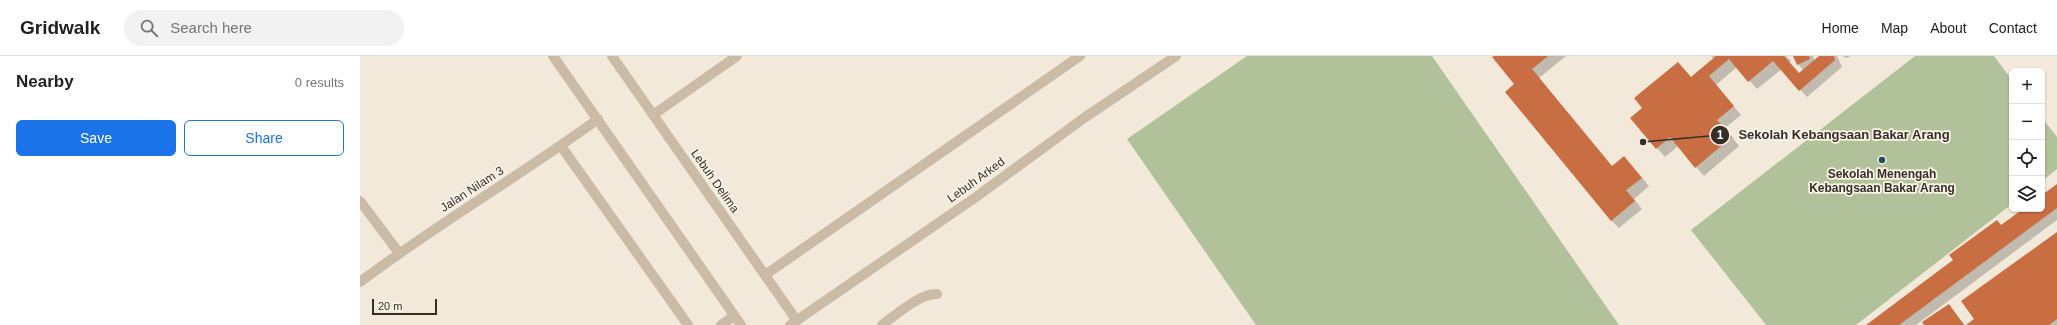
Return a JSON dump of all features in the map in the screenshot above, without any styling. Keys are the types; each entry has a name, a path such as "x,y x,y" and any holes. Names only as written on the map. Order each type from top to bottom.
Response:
{"street":[{"path":"553,56 741,325"},
{"name":"Lebuh Delima","path":"612,56 765,275 794,323"},
{"path":"652,115 737,56"},
{"path":"765,275 1080,56"},
{"name":"Lebuh Arked","path":"794,323 976,197 1084,118 1176,56"},
{"name":"Jalan Nilam 3","path":"360,282 399,253 561,146 598,119"},
{"path":"561,146 688,325"},
{"path":"360,201 399,253"},
{"path":"882,325 921,298 930,294 937,294"},
{"path":"721,325 734,316"}],"green space":[{"path":"1247,56 1432,56 1619,325 1256,325 1127,139"},
{"name":"Sekolah Menengah Kebangsaan Bakar Arang","path":"1915,56 1994,56 2009,76 2009,206 1856,325 1766,325 1691,230"},
{"path":"2045,122 2057,137 2057,169 2045,179"}],"building":[{"path":"1548,56 1532,69 1612,166 1624,156 1642,178 1626,190 1635,201 1611,221 1505,92 1514,84 1492,57"},
{"path":"1716,56 1784,56 1799,73 1819,56 1834,56 1835,60 1799,91 1773,61 1748,82 1729,59 1709,76 1734,106 1717,120 1732,137 1695,168 1670,137 1656,149 1630,118 1642,108 1634,98 1678,62 1691,77"},
{"path":"1793,56 1809,56 1810,59 1797,65"},
{"path":"2057,184 2057,208 1899,325 1866,325 1953,260 1949,255 1997,220 2001,225 2019,212 2045,212 2045,193"},
{"path":"2057,232 2057,319 2049,325 1966,325 1974,319 1961,301"},
{"path":"1949,304 1964,325 1924,325 1922,322"}],"place":[{"name":"Sekolah Kebangsaan Bakar Arang","path":"1643,142"},
{"name":"Sekolah Menengah Kebangsaan Bakar Arang","path":"1882,160"}]}
